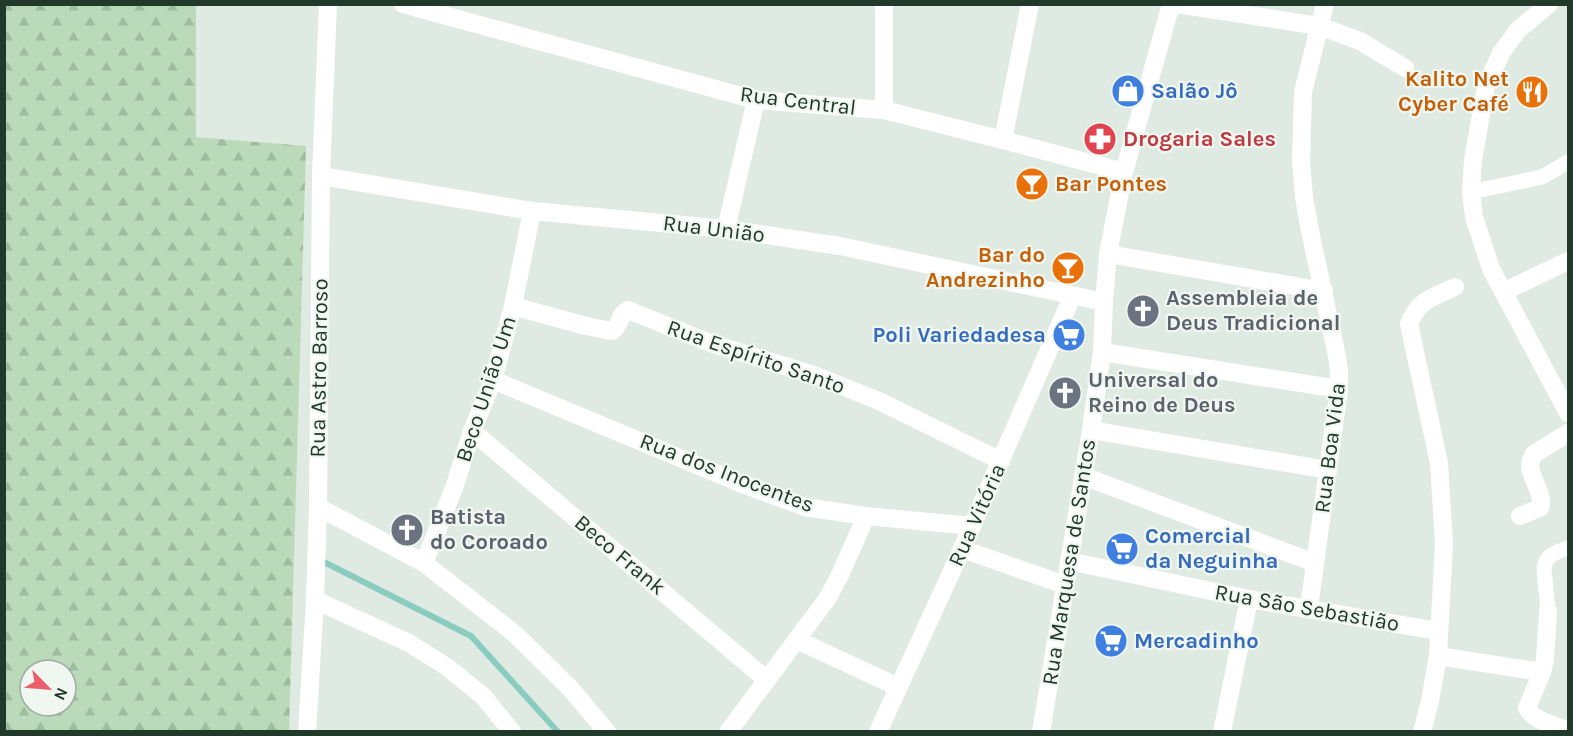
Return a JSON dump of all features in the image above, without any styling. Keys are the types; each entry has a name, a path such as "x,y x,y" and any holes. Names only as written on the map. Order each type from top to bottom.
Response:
{"street":[{"name":"Rua Astro Barroso","path":"307,732 318,507 321,176 328,4"},
{"name":"Rua Central","path":"403,4 756,100 884,110 1124,172"},
{"path":"884,4 884,110"},
{"path":"1003,140 1030,4"},
{"name":"Rua Marquesa de Santos","path":"1041,732 1102,352 1108,255 1124,172 1171,4"},
{"path":"1178,4 1319,26 1360,41 1405,68"},
{"name":"Rua Boa Vida","path":"1309,608 1339,389 1338,364 1310,231 1301,162 1303,92 1325,4"},
{"path":"1549,4 1518,30 1501,53 1486,87 1473,160 1471,192 1474,217 1491,269 1569,413"},
{"path":"726,229 756,100"},
{"path":"1471,192 1542,177 1569,162"},
{"name":"Rua União","path":"321,176 532,211 726,229 840,246 1104,302"},
{"name":"Beco União Um","path":"424,563 454,488 472,430 493,380 513,306 532,211"},
{"path":"1108,255 1324,291"},
{"path":"1503,292 1569,261"},
{"path":"1422,732 1438,656 1444,544 1439,463 1409,324 1414,312 1423,302 1455,287"},
{"name":"Rua Vitória","path":"878,732 962,549 1072,297"},
{"name":"Rua Espírito Santo","path":"513,306 612,331 618,326 624,312 628,310 710,343 814,375 868,397 1001,461"},
{"path":"1102,352 1339,389"},
{"name":"Rua dos Inocentes","path":"493,380 740,483 804,507 866,516 972,526"},
{"name":"Beco Frank","path":"472,430 767,680"},
{"path":"1091,430 1328,470"},
{"path":"1520,516 1540,508 1542,501 1529,465 1531,458 1569,433"},
{"path":"1083,476 1315,563"},
{"path":"318,507 424,563 515,634 570,688 607,732"},
{"path":"736,729 767,680 827,599 866,516"},
{"path":"1569,548 1548,556 1545,561 1548,611 1547,645 1542,672 1527,708 1534,717 1569,731"},
{"path":"962,549 1065,585"},
{"name":"Rua São Sebastião","path":"1069,561 1248,599 1439,631"},
{"path":"1222,732 1248,599"},
{"path":"315,600 409,643 447,667 483,696 512,732"},
{"path":"797,640 898,687"},
{"path":"1438,656 1542,672"}],"green space":[{"path":"4,5 196,5 196,137 306,146 289,731 5,731"}],"waterway":[{"path":"320,560 471,636 558,732"}],"place":[{"name":"Salão Jô","path":"1128,91"},
{"name":"Kalito Net Cyber Café","path":"1532,92"},
{"name":"Drogaria Sales","path":"1100,139"},
{"name":"Bar Pontes","path":"1032,184"},
{"name":"Bar do Andrezinho","path":"1068,268"},
{"name":"Assembleia de Deus Tradicional","path":"1143,311"},
{"name":"Poli Variedadesa","path":"1069,335"},
{"name":"Universal do Reino de Deus","path":"1065,393"},
{"name":"Batista do Coroado","path":"407,530"},
{"name":"Comercial da Neguinha","path":"1122,549"},
{"name":"Mercadinho","path":"1111,641"}]}
